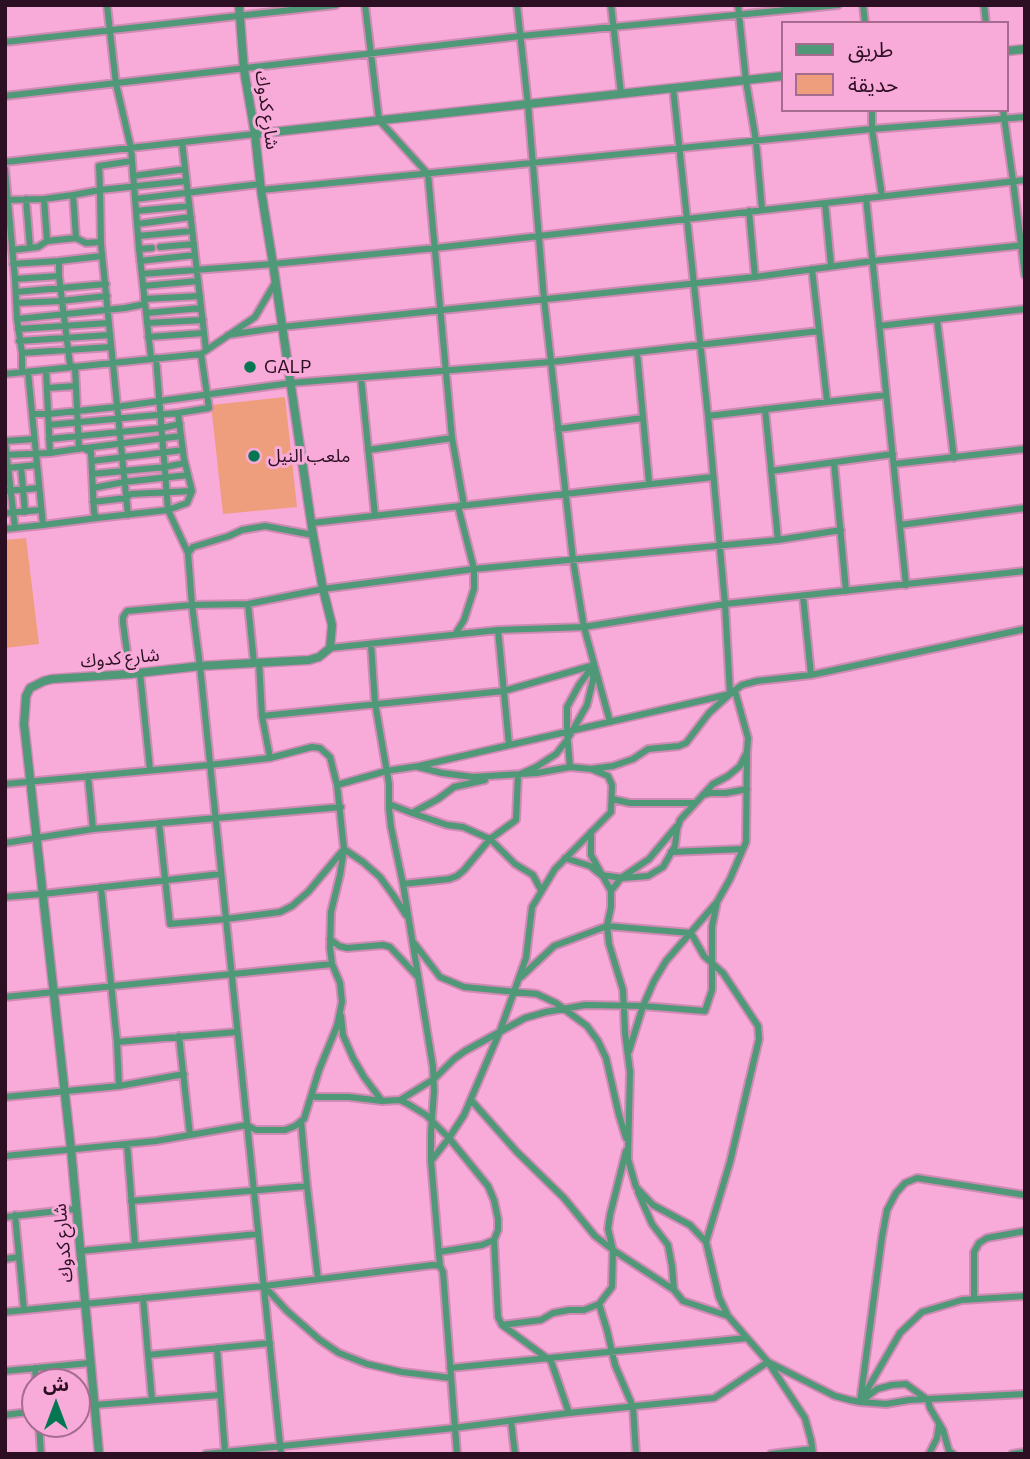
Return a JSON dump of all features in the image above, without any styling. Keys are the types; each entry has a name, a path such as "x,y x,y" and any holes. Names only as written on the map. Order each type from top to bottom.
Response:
{"street":[{"path":"107,5 116,84 131,148 148,337 160,401 168,510 188,553 281,1450"},
{"name":"شارع كدوك","path":"99,1454 71,1149 24,724 26,696 30,688 52,679 309,660 319,657 330,648 332,625 313,535 275,284 244,70 239,5"},
{"path":"5,42 336,5"},
{"path":"365,5 379,120 428,174 452,438 464,505 457,506"},
{"path":"517,5 544,299 573,560 584,627 610,722"},
{"path":"611,5 621,94"},
{"path":"738,5 762,210"},
{"path":"5,96 521,36 838,5"},
{"path":"5,162 782,76"},
{"path":"628,1053 654,981 666,961 717,902 746,842 748,738 733,692 701,345 673,88"},
{"path":"872,112 882,196"},
{"path":"1003,112 1025,275"},
{"path":"135,199 1025,117"},
{"path":"49,425 209,408 203,352 203,320 181,142"},
{"path":"128,515 101,242 99,166 132,161"},
{"path":"5,169 19,341 32,414 43,525"},
{"path":"133,176 185,169"},
{"path":"142,274 435,248 1025,180"},
{"path":"7,200 44,199 186,181"},
{"path":"73,195 76,238"},
{"path":"866,198 906,585"},
{"path":"44,199 47,241"},
{"path":"26,200 30,248"},
{"path":"825,203 831,266"},
{"path":"136,211 189,206"},
{"path":"749,211 755,277"},
{"path":"137,224 191,217"},
{"path":"138,236 192,231"},
{"path":"12,250 38,247 47,241 76,238 86,243 101,242"},
{"path":"139,248 194,244"},
{"path":"228,335 1023,246"},
{"path":"140,261 195,255"},
{"path":"13,264 103,256"},
{"path":"58,261 70,365 75,367"},
{"path":"812,269 827,401"},
{"path":"15,279 59,275"},
{"path":"143,286 198,281"},
{"path":"16,292 106,284"},
{"path":"5,374 203,352 255,317 275,284"},
{"path":"16,303 107,296"},
{"path":"17,319 108,310 145,302 200,296"},
{"path":"146,313 201,308"},
{"path":"879,326 1025,309"},
{"path":"147,323 203,320"},
{"path":"937,320 954,458"},
{"path":"18,329 109,323"},
{"path":"32,414 116,407 292,383 551,362 819,331"},
{"path":"148,337 204,333"},
{"path":"19,341 110,335"},
{"path":"22,353 111,347"},
{"path":"637,352 649,484"},
{"path":"75,367 81,448"},
{"path":"46,370 50,453"},
{"path":"361,378 375,516"},
{"path":"47,388 76,386"},
{"path":"708,416 886,395"},
{"path":"765,409 778,540"},
{"path":"5,529 168,510 187,503 192,491 178,413"},
{"path":"558,429 643,418"},
{"path":"49,439 180,424"},
{"path":"6,455 50,453 181,436"},
{"path":"368,450 452,438"},
{"path":"15,528 9,513 5,441 34,439"},
{"path":"81,448 91,452 93,502 97,519"},
{"path":"894,464 1025,449"},
{"path":"92,461 183,450"},
{"path":"771,471 893,454"},
{"path":"835,462 846,591"},
{"path":"92,474 185,463"},
{"path":"7,468 37,465"},
{"path":"21,467 25,512"},
{"path":"93,488 188,475"},
{"path":"312,523 713,477"},
{"path":"8,491 39,488"},
{"path":"93,502 126,498 131,494 192,491"},
{"path":"457,506 474,569 474,589 457,634"},
{"path":"900,525 1025,509"},
{"path":"9,513 41,510"},
{"path":"188,553 193,547 242,530 265,526 313,535"},
{"path":"130,674 123,623 127,611 248,604 323,589 474,569 778,540 841,530"},
{"path":"330,648 498,630 584,627 725,604 1025,571"},
{"path":"803,596 811,675"},
{"path":"248,604 270,758"},
{"path":"416,767 473,777 518,775 570,767 591,769 613,766 634,759 649,749 686,743 709,713 742,685 811,675 1025,629"},
{"path":"498,630 509,745"},
{"path":"371,644 375,703 389,784 391,827 410,924 434,1079 430,1161 440,1266 443,1272 457,1454"},
{"path":"262,716 504,691 594,665"},
{"path":"570,767 568,707 579,685 594,665"},
{"path":"518,775 556,754 587,705 594,665"},
{"path":"140,673 150,770"},
{"path":"337,785 386,771 569,734 733,692"},
{"path":"5,784 210,765 270,758 312,747 320,748 330,757 341,807 344,849 331,912 330,939 332,964 340,983 343,1035 364,1077 382,1101"},
{"path":"565,859 590,866 601,875 621,878 648,876 663,867 675,846 680,820 713,784 740,766 747,752"},
{"path":"430,1161 464,1115 500,1031 526,958 532,907 555,869 611,812 612,785 608,776 591,769"},
{"path":"403,884 457,876 490,839 516,820 518,775"},
{"path":"88,776 93,829"},
{"path":"412,813 454,787 500,776"},
{"path":"702,796 747,789"},
{"path":"612,799 630,803 695,803"},
{"path":"389,804 447,825 463,827 490,839 515,864 533,876 541,890"},
{"path":"5,843 93,829 341,807"},
{"path":"159,823 170,924 280,912 308,892 344,849"},
{"path":"611,891 621,878 649,859 679,824"},
{"path":"591,832 591,855 611,891 607,926 609,944 625,1005 630,1072 628,1159 636,1187 652,1224 668,1245 674,1290"},
{"path":"344,849 380,877 394,895 410,924"},
{"path":"671,852 743,849"},
{"path":"5,897 221,874"},
{"path":"101,887 119,1086"},
{"path":"312,1095 400,1100 434,1079 454,1059 500,1031 525,1018 564,1008 625,1005 705,1011 712,990 712,927 717,902"},
{"path":"520,978 554,946 607,926 691,933"},
{"path":"691,933 704,956 723,973 753,1017 758,1026 759,1039 730,1162 706,1242"},
{"path":"330,939 347,948 383,945 390,947 419,978"},
{"path":"412,941 440,977 464,987 537,994 564,1008 587,1026 606,1058 628,1141 608,1229 613,1251 612,1287 599,1304 584,1310 569,1310 553,1313 541,1320 502,1325"},
{"path":"5,997 332,964"},
{"path":"5,1156 127,1144 247,1125 256,1130 285,1130 295,1126 304,1119 319,1070 337,1026 342,1002"},
{"path":"117,1042 237,1032"},
{"path":"179,1036 190,1135"},
{"path":"5,1097 119,1086 184,1074"},
{"path":"400,1100 426,1115 449,1138 488,1186 498,1219 494,1240 498,1317 502,1325 551,1361 569,1413"},
{"path":"471,1100 517,1152 564,1198 595,1236 613,1251 674,1290 683,1301 728,1316"},
{"path":"301,1121 318,1279"},
{"path":"127,1144 135,1245"},
{"path":"860,1402 882,1237 887,1210 896,1193 905,1183 917,1178 1025,1195"},
{"path":"131,1201 307,1186"},
{"path":"636,1187 653,1205 690,1225 706,1242 719,1297 728,1316 768,1362 805,1418 813,1451 771,1454"},
{"path":"5,1217 75,1209"},
{"path":"15,1216 24,1310"},
{"path":"974,1299 974,1252 979,1243 987,1238 1025,1231"},
{"path":"79,1251 258,1234"},
{"path":"439,1252 482,1245 494,1240"},
{"path":"5,1259 19,1257"},
{"path":"5,1312 440,1266"},
{"path":"264,1286 287,1311 339,1353 367,1364 402,1372 451,1378"},
{"path":"860,1402 900,1333 922,1312 962,1300 1025,1296"},
{"path":"143,1298 152,1400"},
{"path":"599,1304 615,1364 633,1407 636,1454"},
{"path":"450,1368 747,1338"},
{"path":"148,1355 270,1343"},
{"path":"217,1348 225,1452"},
{"path":"768,1362 835,1396 860,1402 886,1405 928,1399 1025,1394"},
{"path":"206,1454 281,1450 569,1413 714,1398 768,1362"},
{"path":"34,1368 90,1363"},
{"path":"860,1402 877,1389 906,1384 928,1399 930,1408 943,1430 949,1451 953,1454"},
{"path":"94,1405 220,1395"},
{"path":"511,1421 514,1454"},
{"path":"929,1454 939,1433 939,1423"},
{"path":"1012,1454 1025,1452"}],"green space":[{"name":"ملعب النيل","path":"285,397 297,507 223,514 211,405"},
{"path":"26,538 39,644 5,648 5,540"}],"place":[{"name":"GALP","path":"250,367"},
{"name":"ملعب النيل","path":"254,456"}]}
